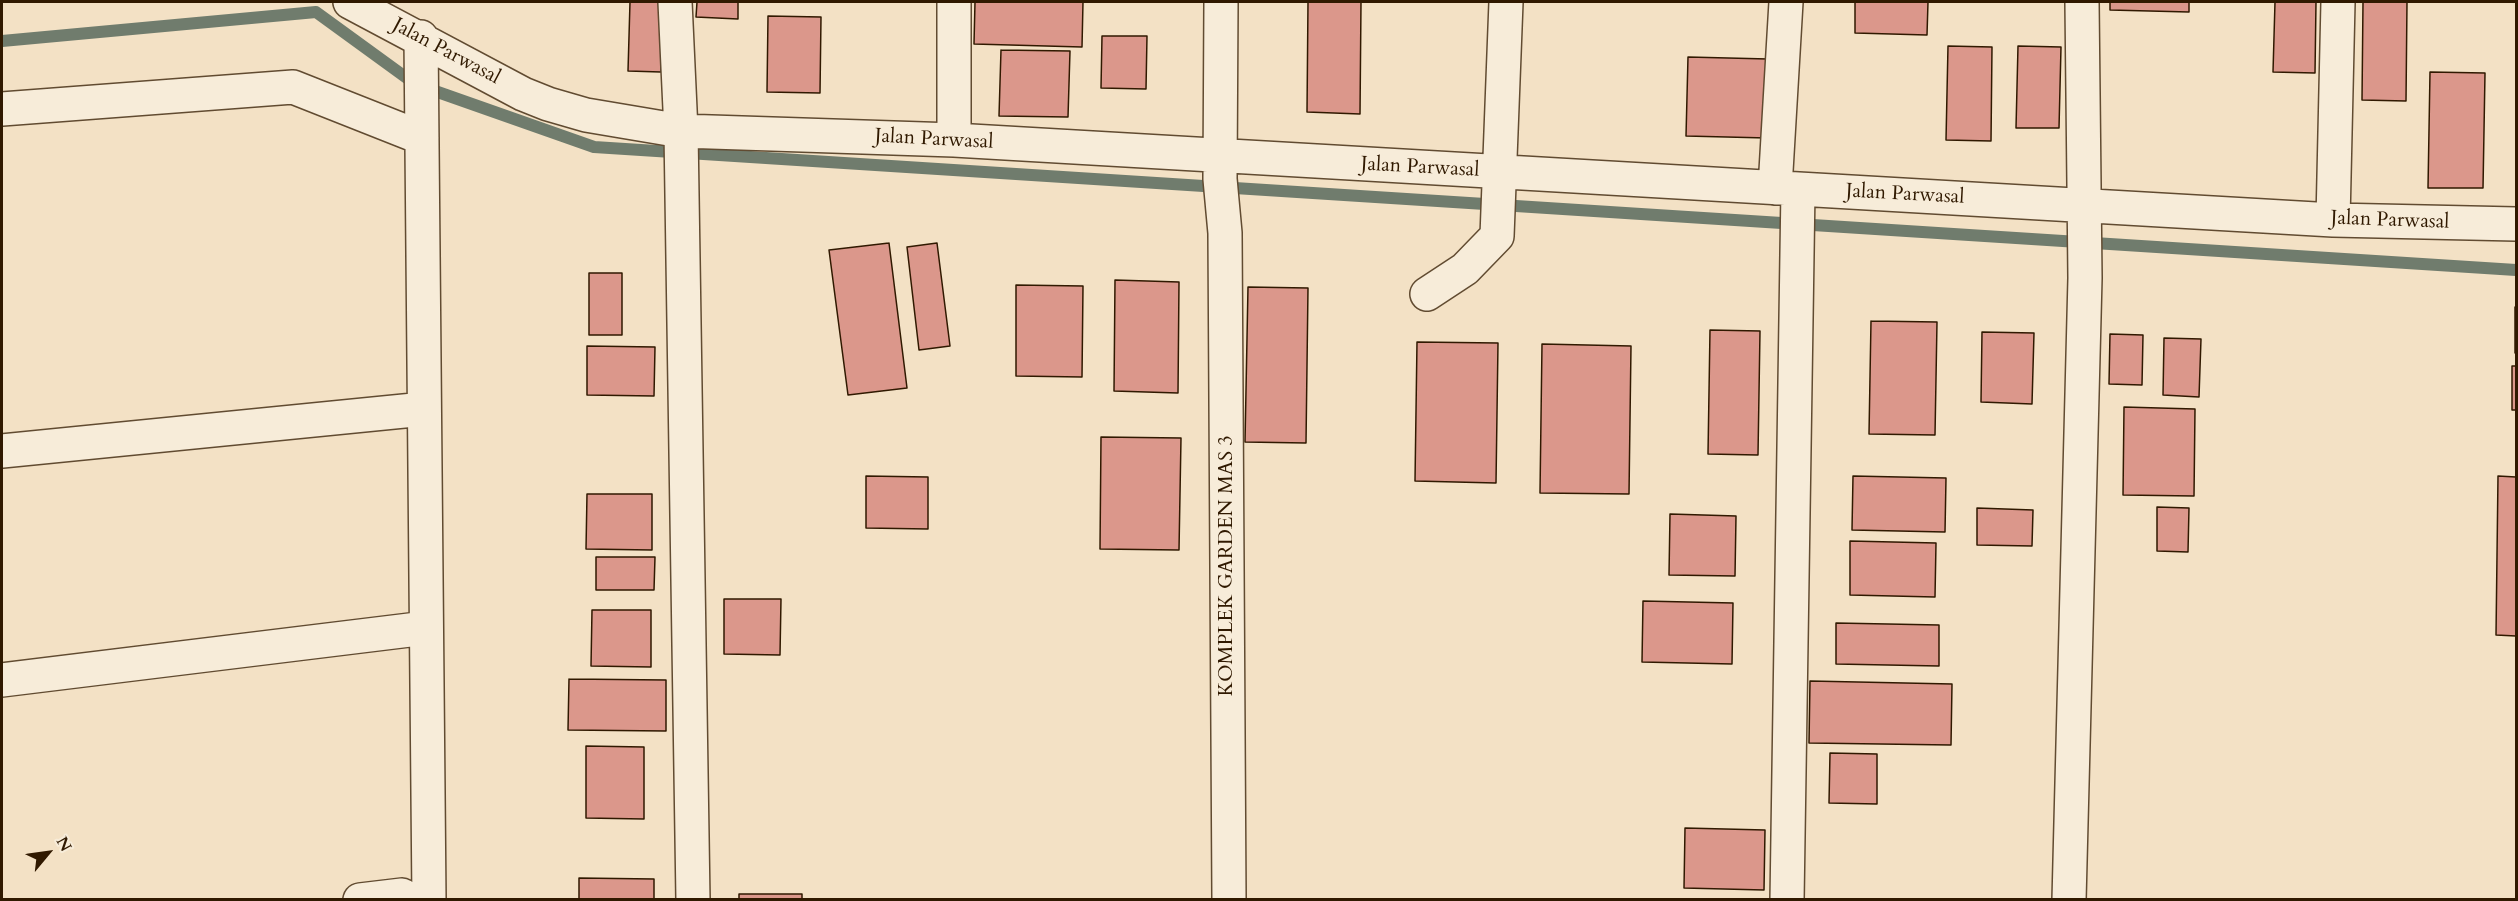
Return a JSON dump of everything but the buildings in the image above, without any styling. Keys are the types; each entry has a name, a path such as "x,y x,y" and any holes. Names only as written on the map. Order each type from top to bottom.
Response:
{"street":[{"name":"Jalan Parwasal","path":"350,2 548,104 681,139 954,140 1220,168 1499,182 1786,189 2083,211 2517,224"},
{"path":"675,2 681,139 693,900"},
{"path":"954,2 954,140"},
{"name":"KOMPLEK GARDEN MAS 3","path":"1221,2 1220,168 1225,233 1229,900"},
{"path":"1427,294 1465,269 1497,236 1506,2"},
{"path":"1786,2 1786,189 1797,253 1787,900"},
{"path":"2069,900 2085,278 2082,2"},
{"path":"2333,220 2338,2"},
{"path":"421,38 429,900"},
{"path":"2,109 292,87 422,138"},
{"path":"2,452 424,409"},
{"path":"2,681 426,628"},
{"path":"360,900 402,895 410,900"}],"waterway":[{"path":"2,41 316,12 415,84 594,147 2516,270"}]}
